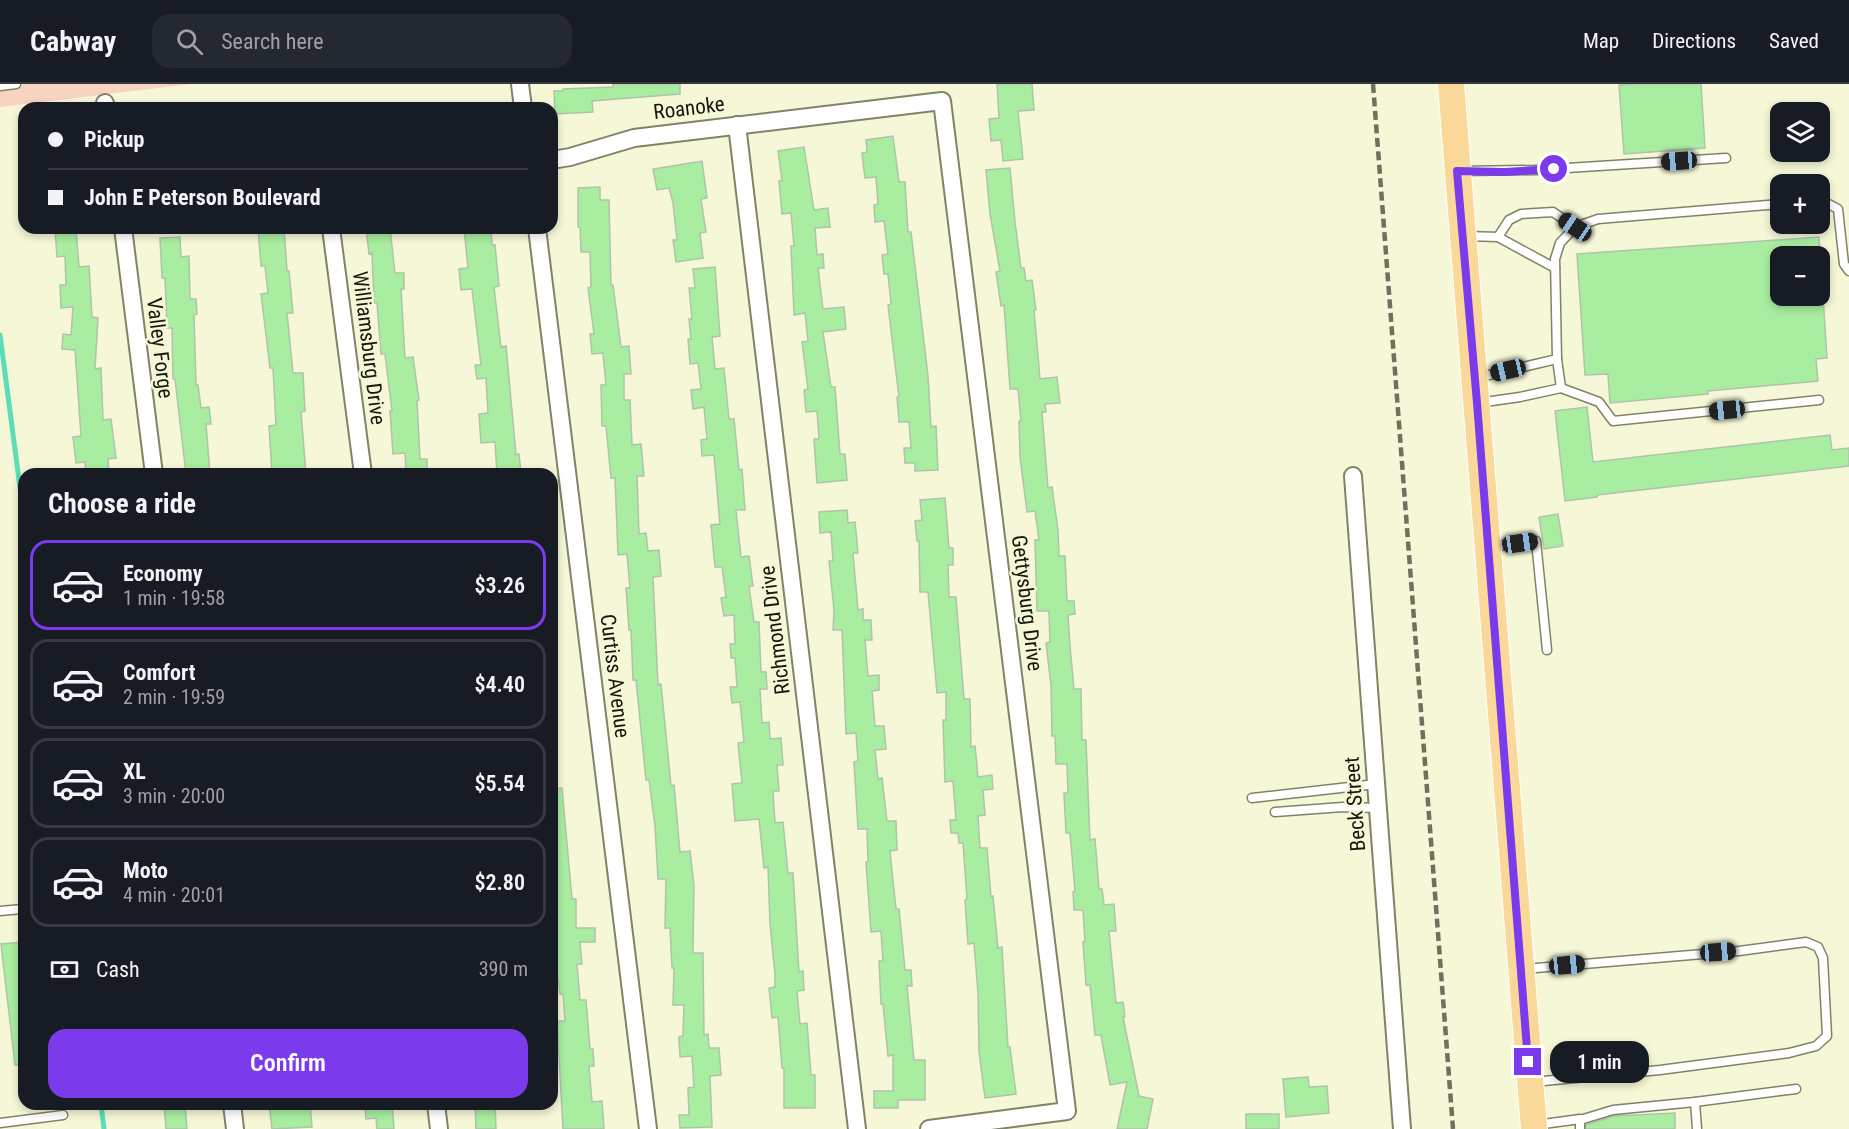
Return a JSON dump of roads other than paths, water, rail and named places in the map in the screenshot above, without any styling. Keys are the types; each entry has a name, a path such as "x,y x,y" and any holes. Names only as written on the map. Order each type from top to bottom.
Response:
{"main road":[{"path":"1450,84 1534,1127"}],"street":[{"path":"519,84 521,102"},
{"name":"Roanoke","path":"558,159 634,138 942,101"},
{"name":"Gettysburg Drive","path":"929,1129 1067,1111 942,101"},
{"name":"Richmond Drive","path":"736,125 857,1129"},
{"name":"Valley Forge","path":"124,234 153,468"},
{"name":"Williamsburg Drive","path":"332,234 362,468"},
{"name":"Curtiss Avenue","path":"538,234 648,1129"},
{"name":"Beck Street","path":"1353,476 1402,1129"},
{"path":"233,1110 235,1129"},
{"path":"437,1110 439,1129"}],"lane":[{"path":"0,86 16,84"},
{"path":"1457,171 1534,170 1726,158"},
{"path":"1830,204 1838,208 1844,264 1849,271"},
{"path":"1561,388 1557,359 1555,259 1560,243 1575,227 1598,219 1770,205"},
{"path":"1498,237 1509,220 1521,214 1553,212 1575,227"},
{"path":"1462,237 1498,237 1556,268"},
{"path":"1475,378 1557,359"},
{"path":"1477,403 1561,388 1599,402 1613,421 1819,400"},
{"path":"1489,547 1536,541 1547,650"},
{"path":"1252,798 1376,784"},
{"path":"1275,812 1343,807 1378,808"},
{"path":"0,911 18,909"},
{"path":"1521,969 1739,951 1806,942 1818,947 1823,958 1827,1036 1816,1046 1789,1053 1660,1070 1530,1082"},
{"path":"1534,1127 1580,1124 1613,1110 1796,1089"},
{"path":"1695,1102 1697,1129"},
{"path":"0,1123 63,1115"}],"waterway":[{"path":"0,335 18,472"},
{"path":"102,1110 104,1129"}],"railway":[{"path":"1373,84 1453,1129"}]}
